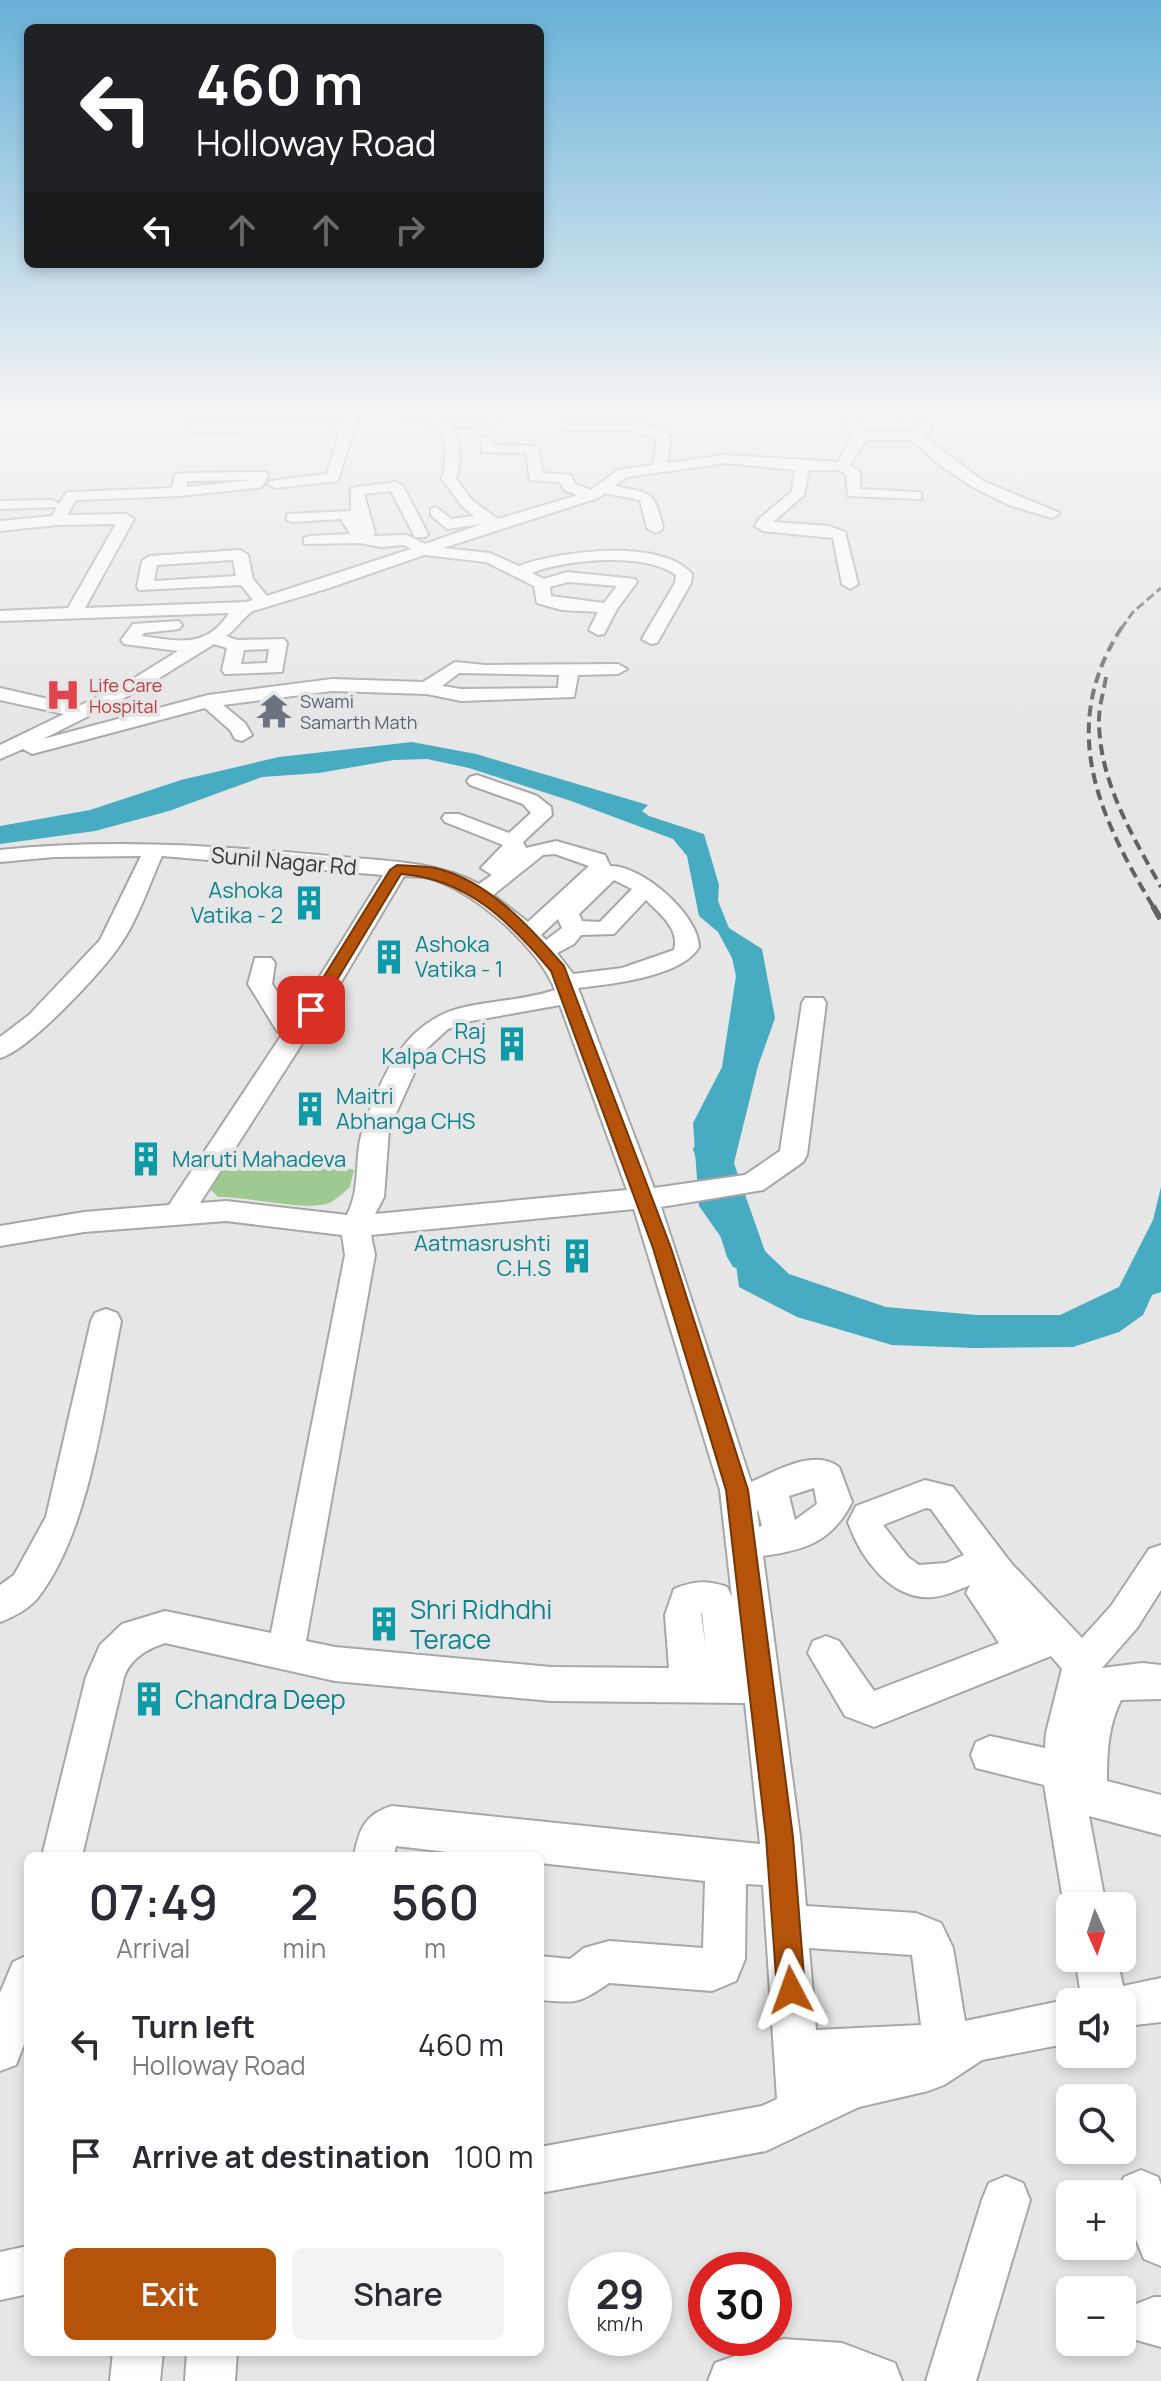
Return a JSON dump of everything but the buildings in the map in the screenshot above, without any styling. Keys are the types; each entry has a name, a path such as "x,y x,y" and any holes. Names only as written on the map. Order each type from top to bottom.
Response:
{"street":[{"path":"74,613 123,525"},
{"path":"310,541 382,525"},
{"path":"389,525 433,548"},
{"path":"389,525 411,541 490,558 542,584 567,577 629,582 609,608 598,630"},
{"path":"0,754 134,686 221,632 236,615 255,605 433,548 483,525"},
{"path":"763,525 767,529 829,531 840,535 850,584"},
{"path":"245,580 145,587 150,561 240,555 255,605"},
{"path":"517,573 569,559 639,559 673,564 684,574 683,583 651,639"},
{"path":"542,584 543,599 562,605 609,608"},
{"path":"0,616 255,605"},
{"path":"195,648 130,640 136,629 144,627 202,623 221,632 236,645"},
{"path":"427,688 455,667 485,670 618,669"},
{"path":"0,754 208,701 332,685 427,688 461,695 567,693 569,669"},
{"path":"0,694 101,716 118,726"},
{"path":"208,701 238,727 242,735"},
{"path":"477,781 541,807 542,815 512,841"},
{"path":"452,818 512,841 515,848 475,892"},
{"path":"475,892 537,849 556,847 597,860 599,868 552,938"},
{"name":"Sunil Nagar Rd","path":"0,856 56,848 154,851 433,872 475,892 552,938 559,969 574,985 732,1475 744,1544 781,1865 800,2110"},
{"path":"0,1050 38,1020 110,943 154,851"},
{"path":"178,1214 298,1030 397,870"},
{"path":"286,1652 360,1255 355,1226 370,1197 376,1129 413,1047 439,1024 466,1014 547,1001 574,985 625,975 683,955 690,944 687,933 646,887 615,872 608,873 567,913 552,938"},
{"path":"552,938 606,929 646,887"},
{"path":"263,963 260,984 286,1026 298,1030"},
{"path":"0,1236 84,1222 226,1211 355,1226 644,1200 753,1183 793,1155 814,1003"},
{"path":"0,1606 27,1586 63,1519 106,1321"},
{"path":"738,1504 793,1478 822,1473 827,1477 835,1502 829,1513 807,1531 744,1544"},
{"path":"770,1489 782,1538"},
{"path":"1070,1664 1124,1617 1161,1560"},
{"path":"986,1576 1070,1664 1091,1718 1087,1747 1072,1785 1083,1892"},
{"path":"63,1852 105,1677 113,1657 135,1636 165,1627 335,1664 551,1684 689,1676 761,1686"},
{"path":"826,1653 858,1703 874,1709 1070,1664 1161,1682"},
{"path":"990,1755 1161,1815"},
{"path":"375,1852 379,1832 392,1826 726,1863 781,1865"},
{"path":"544,1979 577,1981 599,1963 609,1962 712,1970 721,1966 724,1959 726,1863"},
{"path":"786,1926 926,1938 932,1948 945,2037 944,2044 938,2046 796,2053"},
{"path":"0,2049 24,1987"},
{"path":"1136,2005 1161,2000"},
{"path":"544,2169 766,2128 855,2085 928,2069 974,2039 1056,2024"},
{"path":"1141,2194 1161,2242"},
{"path":"951,2381 1006,2200"},
{"path":"0,2276 24,2271"},
{"path":"135,2381 138,2356"},
{"path":"210,2381 212,2356"},
{"path":"733,2381 783,2364 842,2368 877,2381"}],"green space":[{"path":"327,1160 354,1170 350,1187 332,1202 319,1205 218,1197 207,1186 221,1168"}],"water":[{"path":"412,742 476,754 648,805 642,811 649,816 704,834 719,885 718,901 729,928 762,949 775,1018 758,1066 725,1199 748,1235 789,1274 886,1307 977,1315 1060,1315 1119,1287 1153,1220 1161,1187 1161,1292 1152,1295 1143,1315 1119,1332 1073,1347 974,1348 892,1345 797,1317 739,1287 735,1257 699,1206 693,1123 722,1067 736,976 732,958 718,932 699,916 687,856 673,839 571,801 469,768 427,759 394,760 319,773 262,777 169,811 95,831 0,844 0,826 90,810 181,780 279,757"}],"waterway":[{"path":"711,1149 747,1257"}],"railway":[{"path":"1121,629 1133,612 1161,588"},
{"path":"1122,627 1102,664 1092,700 1089,735 1093,770 1102,805 1116,839 1154,908"},
{"path":"1106,677 1099,720 1105,765 1119,807 1161,887"},
{"path":"1153,906 1161,920"}],"place":[{"name":"Life Care Hospital","path":"63,695"},
{"name":"Swami Samarth Math","path":"274,711"},
{"name":"Ashoka Vatika - 2","path":"309,903"},
{"name":"Ashoka Vatika - 1","path":"389,957"},
{"name":"Raj Kalpa CHS","path":"512,1044"},
{"name":"Maitri Abhanga CHS","path":"310,1109"},
{"name":"Maruti Mahadeva","path":"146,1159"},
{"name":"Aatmasrushti C.H.S","path":"577,1256"},
{"name":"Shri Ridhdhi Terace","path":"384,1624"},
{"name":"Chandra Deep","path":"149,1699"}],"route":[{"path":"311,1010 397,870 433,872 470,888 526,932 559,969 662,1248 737,1490 780,1837 791,1990"}]}
